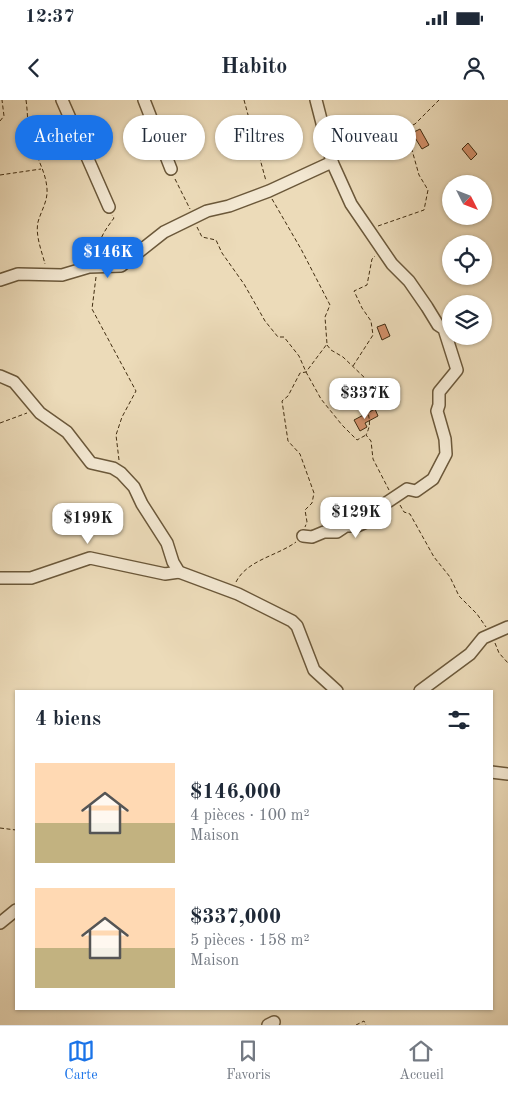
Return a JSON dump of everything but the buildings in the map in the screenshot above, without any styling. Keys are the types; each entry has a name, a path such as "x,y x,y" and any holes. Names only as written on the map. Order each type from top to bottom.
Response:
{"street":[{"path":"62,100 109,207"},
{"path":"144,100 170,169"},
{"path":"303,536 312,537 324,532 337,532 346,526 357,526 375,518 380,513 383,505 407,489 416,491 433,479 446,454 445,438 437,411 439,392 457,370 444,329 438,325 409,281 392,264 352,204 332,162 316,100"},
{"path":"0,280 18,274 62,275 89,267 122,266 164,232 207,211 229,206 269,191 332,162"},
{"path":"0,376 14,382 40,413 67,432 91,463 113,468 121,473 134,487 142,504 167,543 173,562 179,572"},
{"path":"0,578 31,578 90,558 165,574 179,572 231,591 292,621 297,626 314,670 336,690"},
{"path":"421,690 470,654 483,638 508,627"},
{"path":"493,772 508,774"},
{"path":"0,923 15,911"}],"path":[{"path":"0,121 4,116 2,100"},
{"path":"26,100 26,122 47,190 45,203 37,224 47,274"},
{"path":"231,591 241,572 285,549 303,536 307,522 306,510 312,503 314,493 300,454 288,441 282,401 288,396 300,373 306,372 326,344 325,317 330,305 301,249 275,206 269,191 244,100"},
{"path":"416,123 439,100"},
{"path":"332,162 336,160"},
{"path":"368,230 388,221 424,210 428,190 419,176 414,160"},
{"path":"0,175 42,169"},
{"path":"170,169 202,237 216,240 265,321 278,337 284,337 299,356 321,399 356,440 366,435 371,425 368,404 372,400 368,381 326,344"},
{"path":"109,207 114,218 98,244 99,266 94,287 92,310 136,391 122,417 116,435 121,473"},
{"path":"353,366 373,335 371,321 354,292 367,285 372,259 378,253 376,242"},
{"path":"0,423 30,412 40,413"},
{"path":"366,435 371,441 373,459 394,498 404,512 410,514 434,556 450,577 459,596 477,614 491,634 499,653 508,664"},
{"path":"0,828 15,830"},
{"path":"356,1025 364,1021 366,1025"}]}
